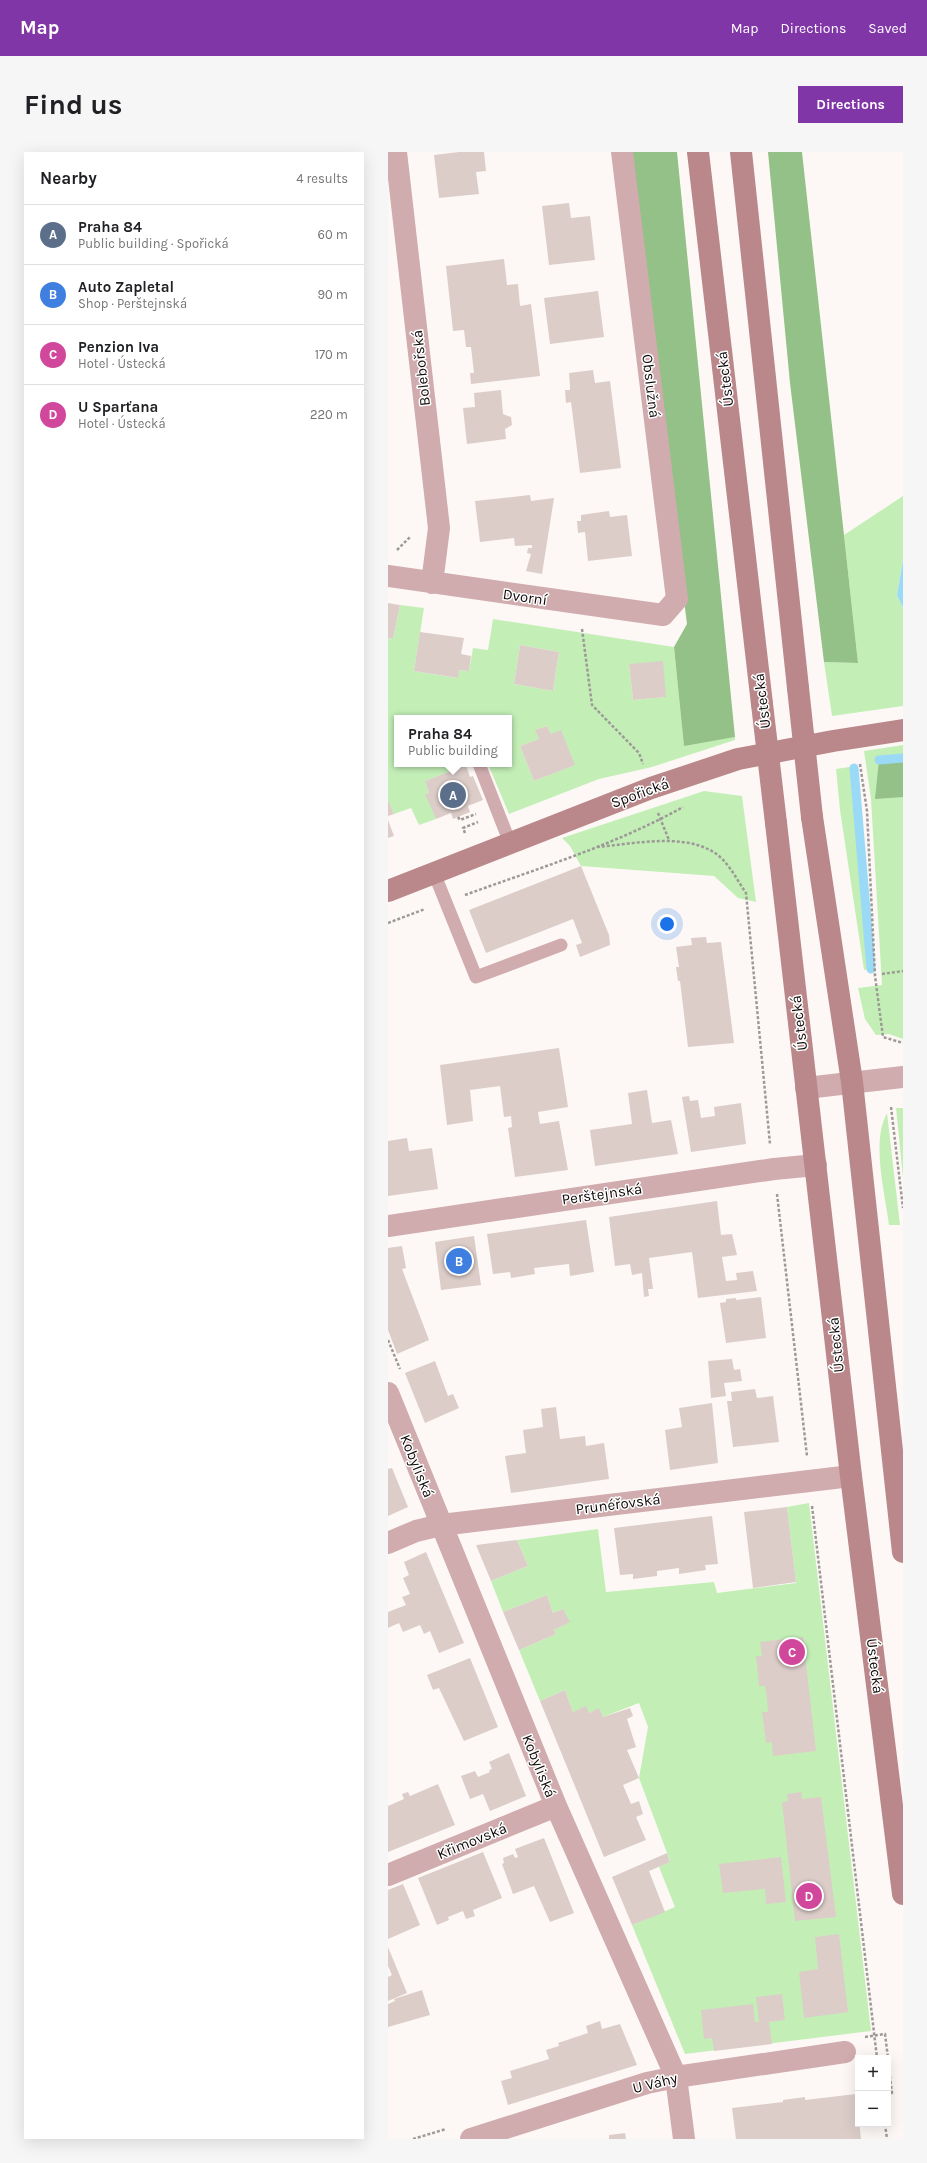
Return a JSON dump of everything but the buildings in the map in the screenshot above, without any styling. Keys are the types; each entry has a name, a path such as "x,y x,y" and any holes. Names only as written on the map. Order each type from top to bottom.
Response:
{"main road":[{"name":"Ústecká","path":"698,152 851,1476 903,1894"},
{"path":"741,152 812,817 852,1082 903,1552"},
{"name":"Spořická","path":"388,891 651,788 738,759 833,741 903,730"}],"street":[{"name":"Bolebořská","path":"396,152 439,528 432,583"},
{"name":"Obslužná","path":"622,152 677,599 663,616"},
{"name":"Dvorní","path":"388,576 579,605 663,616"},
{"path":"806,1088 903,1077"},
{"name":"Perštejnská","path":"388,1226 774,1169 816,1165"},
{"name":"Kobyliská","path":"388,1393 556,1806 676,2076 684,2139"},
{"name":"Prunéřovská","path":"388,1543 416,1531 442,1525 851,1476"},
{"name":"Křimovská","path":"388,1875 556,1806"},
{"name":"U Váhy","path":"471,2139 647,2083 676,2076 852,2045"}],"lane":[{"path":"480,767 510,843"},
{"path":"434,873 476,977 561,945"}],"path":[{"path":"579,605 592,705 639,754"},
{"path":"860,762 867,811 875,976 883,1037 903,1043"},
{"path":"388,923 597,848 661,820 687,804"},
{"path":"458,817 460,820 481,812"},
{"path":"658,812 669,840"},
{"path":"467,837 463,828 485,820"},
{"path":"597,848 669,840 705,847 725,862 746,893"},
{"path":"882,974 903,971"},
{"path":"891,1107 903,1208"},
{"path":"388,1340 403,1376"},
{"path":"800,1459 808,1458"},
{"path":"852,2045 885,2034 888,2055"},
{"path":"885,2127 887,2139"}],"green space":[{"path":"628,152 677,152 735,737 684,746 674,647 687,624"},
{"path":"768,152 802,152 858,663 824,662 790,383"},
{"path":"903,496 903,560 897,595 903,608 903,706 832,716 824,662 858,663 844,535"},
{"path":"400,605 424,608 414,671 457,678 459,670 469,671 473,648 488,650 493,619 674,647 684,745 735,737 735,740 652,767 599,779 509,814 489,767 512,767 512,715 394,715 394,767 461,767 425,781 429,793 426,794 436,819 419,825 411,808 394,814 388,800 388,638 393,639","holes":["520,645 559,652 553,691 514,684","629,664 665,697 633,700","547,726 551,734 574,765 534,781 520,746 539,739 536,730"]},
{"path":"903,745 903,1039 889,1034 876,1035 865,1019 858,988 882,985 871,799 864,751"},
{"path":"903,758 903,797 875,799 879,760"},
{"path":"856,766 873,968 864,970 840,810 836,769"},
{"path":"704,791 742,796 756,902 738,898 714,876 581,866 570,846 562,838"},
{"path":"896,1108 903,1108 903,1178"},
{"path":"887,1113 900,1225 889,1225 880,1168 880,1138 882,1125"},
{"path":"809,1503 871,2031 685,2054 632,1925 675,1907 659,1867 670,1861 639,1778 648,1727 639,1703 603,1717 599,1709 589,1713 573,1712 565,1690 540,1701 519,1650 556,1634 554,1630 569,1622 563,1609 553,1613 547,1595 503,1612 491,1581 528,1566 517,1540 598,1529 606,1592 714,1582 717,1593 796,1583 787,1507"}],"water":[{"path":"903,560 903,608 897,595"}],"waterway":[{"path":"879,760 903,758"},
{"path":"854,768 871,969"}],"place":[{"name":"Praha 84","path":"453,795"},
{"name":"Auto Zapletal","path":"459,1261"},
{"name":"Penzion Iva","path":"792,1652"},
{"name":"U Sparťana","path":"809,1896"}]}
